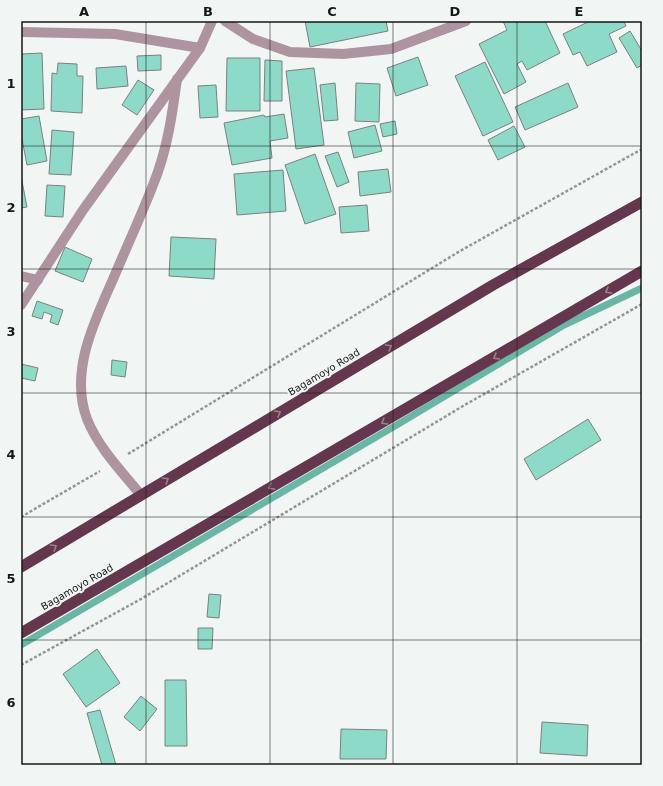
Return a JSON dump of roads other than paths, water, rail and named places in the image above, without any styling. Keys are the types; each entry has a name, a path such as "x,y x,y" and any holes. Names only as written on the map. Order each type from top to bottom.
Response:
{"highway":[{"name":"Bagamoyo Road","path":"21,567 493,285 642,202"},
{"name":"Bagamoyo Road","path":"21,633 642,271"}],"street":[{"path":"21,305 83,210 200,48 212,21"},
{"path":"225,21 253,39 290,52 343,54 391,49 466,21"},
{"path":"21,32 115,34 200,48"},
{"path":"141,495 114,463 87,419 82,399 82,372 89,334 153,185 165,151 177,79"},
{"path":"21,276 38,280"}],"waterway":[{"path":"21,645 564,325 642,288"}]}
